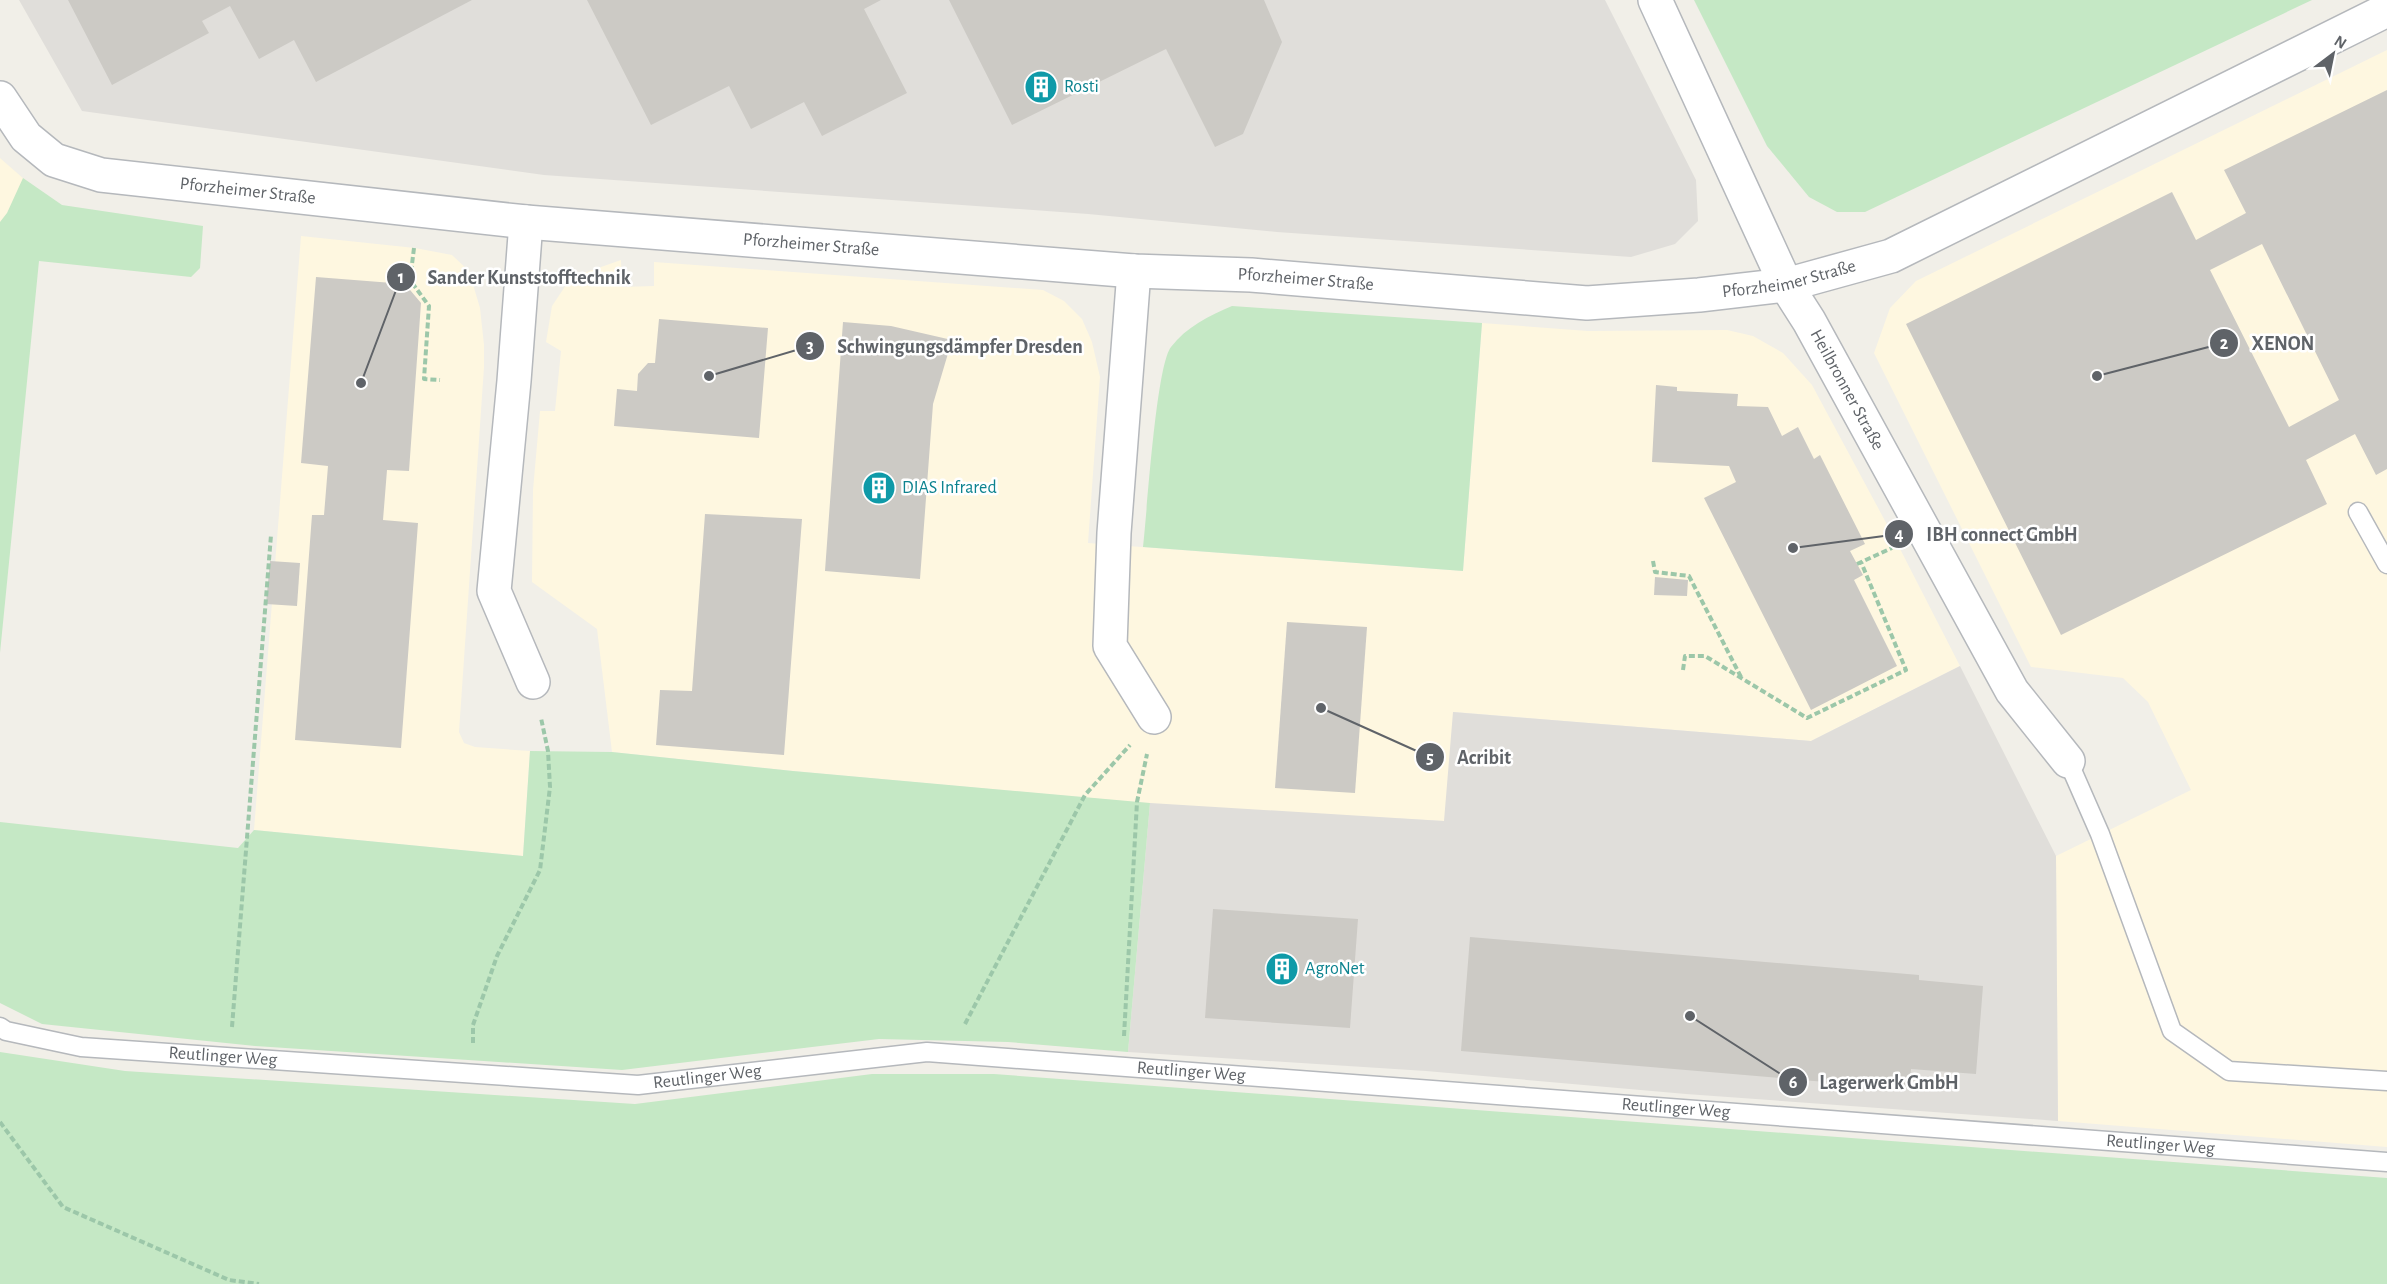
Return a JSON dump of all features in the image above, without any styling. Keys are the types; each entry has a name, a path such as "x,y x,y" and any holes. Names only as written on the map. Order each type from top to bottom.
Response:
{"street":[{"name":"Heilbronner Straße","path":"1655,0 1786,285 1809,321 2012,692 2068,761"},
{"name":"Pforzheimer Straße","path":"0,98 26,137 54,160 101,175 526,222 1134,270 1251,275 1587,303 1699,296 1786,285 1891,256 2387,10"},
{"path":"526,222 494,591 533,682"},
{"path":"1134,270 1114,533 1110,646 1154,717"}],"lane":[{"path":"2358,512 2387,564"},
{"path":"2068,761 2100,834 2172,1031 2229,1071 2387,1081"},
{"name":"Reutlinger Weg","path":"0,1028 81,1047 638,1085 927,1052 2387,1162"}],"path":[{"path":"415,248 410,280 429,306 424,379 440,380"},
{"path":"229,1057 271,535"},
{"path":"1683,670 1685,656 1705,656 1807,718 1906,670 1859,563 1898,545"},
{"path":"1653,561 1655,572 1689,576 1743,680"},
{"path":"472,1074 473,1025 497,956 540,870 550,788 548,751 533,682"},
{"path":"960,1055 962,1030 1085,795 1154,717"},
{"path":"1122,1066 1137,802 1154,717"},
{"path":"1,1124 63,1207 229,1280 259,1284"}],"shaded area":[{"path":"19,0 1605,0 1696,180 1698,221 1675,244 1631,257 1277,232 1088,214 544,175 82,111"},
{"path":"2387,50 2387,1147 2058,1121 2056,856 2191,790 2148,702 2123,678 2031,667 1874,353 1890,308 1916,281"},
{"path":"0,158 32,186 0,271"},
{"path":"301,236 415,248 452,255 469,271 480,308 484,367 459,732 464,743 475,747 530,751 523,856 254,830"},
{"path":"621,260 622,287 654,286 654,262 1043,290 1064,301 1082,319 1092,342 1100,377 1088,543 1463,571 1482,323 1588,331 1727,330 1753,336 1783,353 1812,385 1960,666 1811,741 1454,712 1445,821 1188,807 612,752 597,629 532,582 533,490 540,411 555,411 561,351 546,342 552,306 568,282 584,273"},
{"path":"1960,666 2056,856 2058,1121 1686,1094 1426,1071 1128,1052 1150,803 1444,821 1453,712 1811,741"}],"green space":[{"path":"1694,0 2312,0 1865,212 1837,212 1809,197 1767,146"},
{"path":"23,178 62,205 203,226 200,268 191,277 39,261 0,653 0,222 7,213"},
{"path":"1232,306 1482,323 1463,571 1143,547 1153,442 1166,360 1171,347 1191,328"},
{"path":"530,751 612,752 793,771 1150,803 1128,1052 1008,1042 879,1039 622,1070 255,1046 42,1024 0,1003 0,822 238,848 254,830 523,856"},
{"path":"0,1052 125,1071 635,1104 872,1074 994,1074 2387,1178 2387,1284 0,1284"}],"building":[{"path":"68,0 472,0 316,82 294,40 259,59 230,6 202,21 209,33 112,85"},
{"path":"587,0 881,0 864,9 907,93 822,136 804,102 751,129 729,86 651,125"},
{"name":"Rosti","path":"949,0 1264,0 1282,42 1243,134 1215,147 1166,49 1012,125"},
{"path":"2387,90 2387,469 2376,475 2355,434 2306,460 2327,504 2061,635 1906,324 2172,192 2196,240 2246,213 2224,170","holes":["2262,244 2339,400 2289,427 2210,270"]},
{"path":"316,277 405,284 421,303 409,471 387,470 383,520 418,523 401,748 295,740 312,515 324,515 328,466 301,463"},
{"path":"659,319 768,328 759,438 614,426 617,389 637,391 638,374 648,363 655,363"},
{"name":"DIAS Infrared","path":"843,322 891,326 952,340 933,404 920,579 825,571"},
{"path":"1656,385 1677,387 1677,391 1738,394 1737,406 1768,407 1782,436 1798,427 1814,459 1820,455 1865,544 1850,551 1863,575 1854,580 1897,666 1811,710 1704,498 1736,482 1729,466 1652,462"},
{"path":"705,514 802,519 784,755 656,745 660,690 692,691"},
{"path":"270,561 300,563 297,606 266,604"},
{"path":"1655,577 1688,580 1687,596 1654,595"},
{"path":"1287,622 1367,627 1355,793 1275,788"},
{"name":"AgroNet","path":"1213,909 1358,919 1350,1028 1205,1018"},
{"path":"1470,937 1919,975 1919,980 1983,986 1976,1074 1911,1069 1909,1089 1461,1051"}],"place":[{"name":"Rosti","path":"1041,87"},
{"name":"Schwingungsdämpfer Dresden","path":"709,376"},
{"name":"XENON","path":"2097,376"},
{"name":"Sander Kunststofftechnik","path":"361,383"},
{"name":"DIAS Infrared","path":"879,488"},
{"name":"IBH connect GmbH","path":"1793,548"},
{"name":"Acribit","path":"1321,708"},
{"name":"AgroNet","path":"1282,969"},
{"name":"Lagerwerk GmbH","path":"1690,1016"}]}
